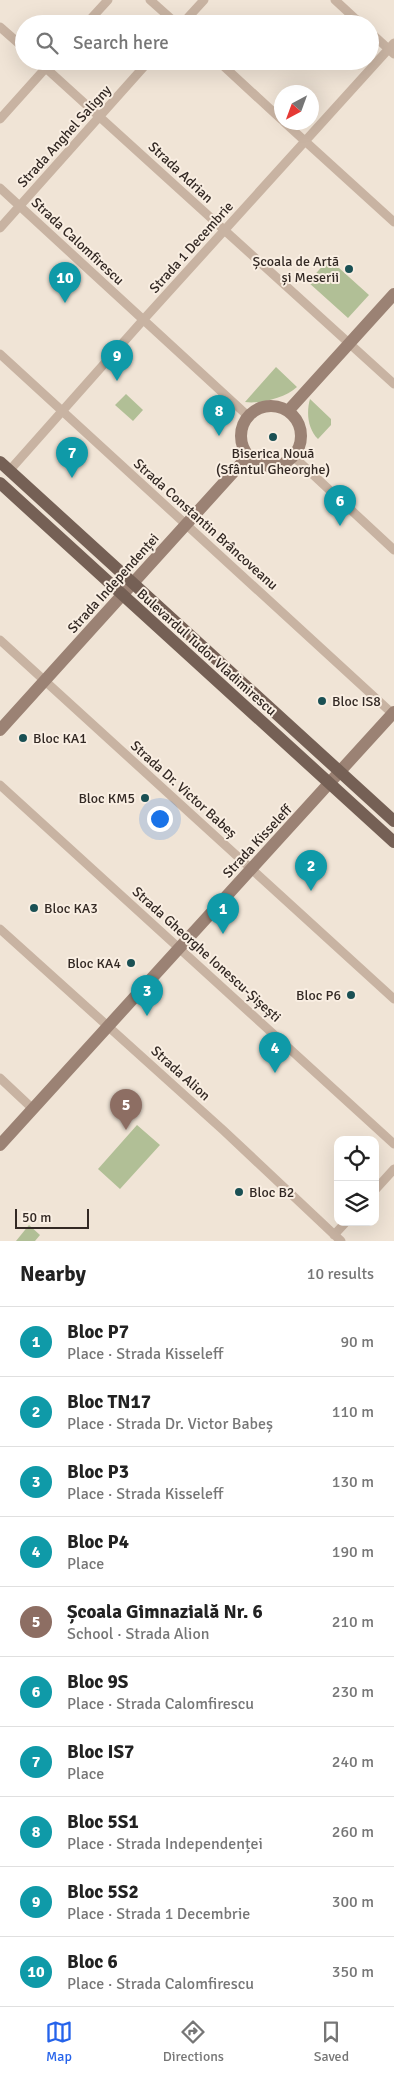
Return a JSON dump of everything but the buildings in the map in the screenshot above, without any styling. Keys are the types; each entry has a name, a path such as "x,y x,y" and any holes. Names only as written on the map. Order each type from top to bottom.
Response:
{"main road":[{"name":"Bulevardul Tudor Vladimirescu","path":"5,467 394,821"},
{"name":"Bulevardul Tudor Vladimirescu","path":"0,483 394,842"}],"street":[{"path":"94,15 108,0"},
{"path":"150,0 167,15"},
{"path":"190,15 204,0"},
{"path":"335,0 351,15"},
{"path":"0,27 15,40"},
{"path":"379,39 392,49"},
{"name":"Strada 1 Decembrie","path":"379,63 392,49"},
{"path":"0,119 44,70"},
{"name":"Strada Adrian","path":"54,70 100,116 394,384"},
{"name":"Strada Anghel Saligny","path":"0,228 141,70"},
{"path":"228,70 274,113"},
{"name":"Strada 1 Decembrie","path":"5,467 63,411 224,230 372,70"},
{"path":"292,130 394,222"},
{"name":"Strada Calomfirescu","path":"0,188 248,416"},
{"path":"288,410 394,294"},
{"name":"Strada Constantin Brâncoveanu","path":"0,354 393,713"},
{"path":"271,406 288,410 295,418 301,432 299,448 294,457 286,463 276,466 256,463 248,456 240,440 243,423 255,410 271,406"},
{"name":"Strada Independenței","path":"0,730 248,456"},
{"path":"294,457 394,550"},
{"name":"Strada Dr. Victor Babeș","path":"0,640 394,999"},
{"name":"Strada Kisseleff","path":"0,1145 393,713"},
{"name":"Strada Gheorghe Ionescu-Șișești","path":"0,785 394,1144"},
{"name":"Strada Alion","path":"0,929 338,1238"},
{"path":"0,1078 33,1109"},
{"path":"379,1185 394,1168"},
{"path":"338,1238 344,1226"}],"green space":[{"path":"329,259 369,295 348,318 308,282"},
{"path":"276,367 297,387 286,394 272,399 245,402"},
{"path":"126,394 143,410 133,421 115,405"},
{"path":"310,399 331,419 331,425 318,439 312,430 309,420"},
{"path":"137,1125 160,1145 120,1189 98,1169"},
{"path":"29,1225 40,1235 35,1241 16,1241"}],"place":[{"name":"Școala de Artă și Meserii","path":"349,269"},
{"name":"Bloc 6","path":"65,303"},
{"name":"Bloc 5S2","path":"117,381"},
{"name":"Bloc 5S1","path":"219,436"},
{"name":"Biserica Nouă (Sfântul Gheorghe)","path":"273,437"},
{"name":"Bloc IS7","path":"72,478"},
{"name":"Bloc 9S","path":"340,526"},
{"name":"Bloc IS8","path":"322,701"},
{"name":"Bloc KA1","path":"23,738"},
{"name":"Bloc KM5","path":"145,798"},
{"name":"Bloc TN17","path":"311,891"},
{"name":"Bloc KA3","path":"34,908"},
{"name":"Bloc P7","path":"223,934"},
{"name":"Bloc KA4","path":"131,963"},
{"name":"Bloc P6","path":"351,995"},
{"name":"Bloc P3","path":"147,1016"},
{"name":"Bloc P4","path":"275,1073"},
{"name":"Școala Gimnazială Nr. 6","path":"126,1130"},
{"name":"Bloc B2","path":"239,1192"}]}
